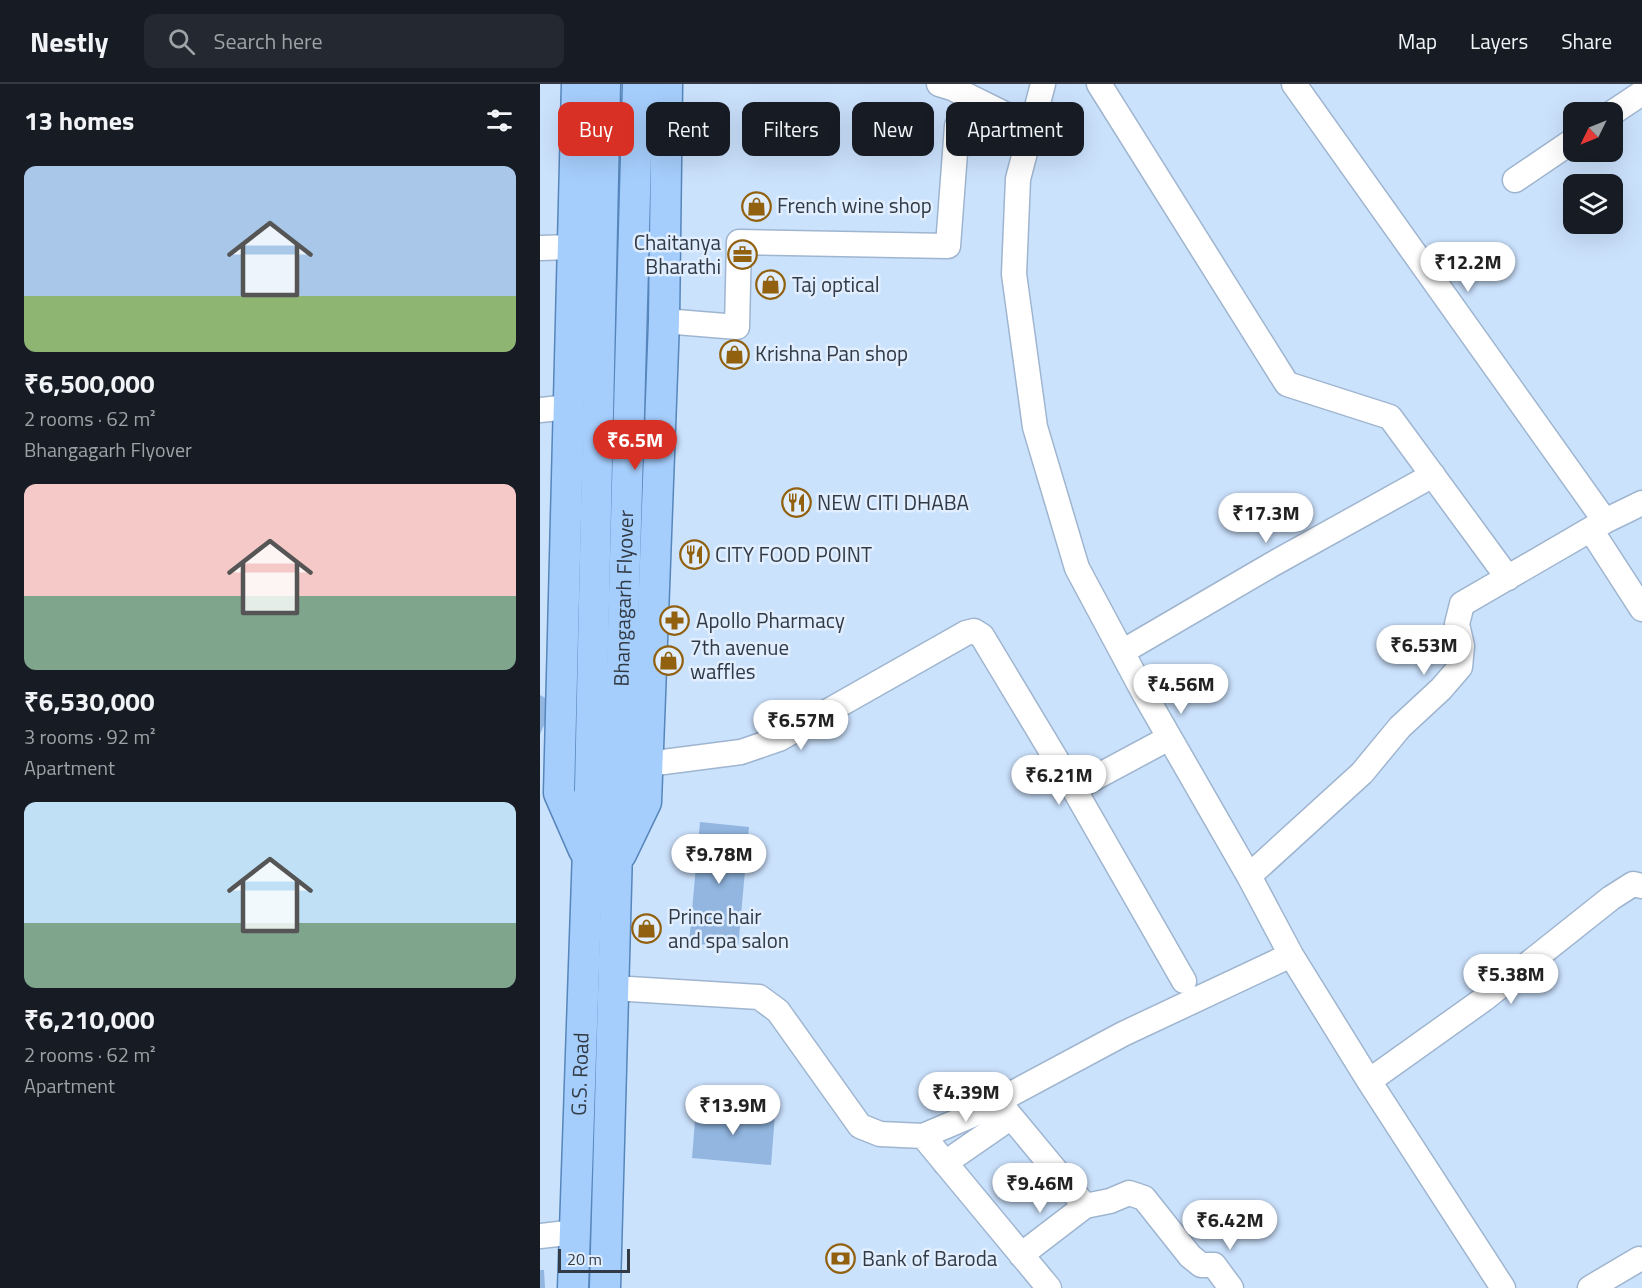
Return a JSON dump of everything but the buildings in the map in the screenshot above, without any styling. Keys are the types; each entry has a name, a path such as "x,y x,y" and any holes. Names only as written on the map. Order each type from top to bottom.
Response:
{"main road":[{"path":"577,84 554,248 550,409 550,784 587,858"},
{"name":"Bhangagarh Flyover","path":"587,858 605,84"},
{"name":"Bhangagarh Flyover","path":"617,862 638,84"},
{"path":"617,862 646,802 664,321 667,84"},
{"name":"G.S. Road","path":"573,1288 587,858"},
{"name":"G.S. Road","path":"605,1288 617,862"}],"street":[{"path":"939,84 980,102"},
{"path":"1038,102 1043,84"},
{"path":"1099,84 1287,384 1390,417 1508,578"},
{"path":"1297,85 1598,526 1642,609"},
{"path":"1623,106 1642,93"},
{"path":"1515,180 1563,147"},
{"path":"664,321 737,327 739,242 948,246 955,156"},
{"path":"1024,156 1018,179 1014,274 1035,427 1077,568 1291,955 1369,1081 1503,1288"},
{"path":"1122,652 1271,565 1433,475"},
{"path":"1249,876 1362,773 1400,727 1460,667 1462,646 1457,624 1462,604 1642,503"},
{"path":"648,764 741,752 779,740 925,655 974,631 982,636 1074,789 1184,981"},
{"path":"1074,789 1169,738"},
{"path":"1369,1081 1484,999 1611,898 1633,884 1642,886"},
{"path":"945,1163 1004,1109 1123,1034 1291,955"},
{"path":"613,988 759,997 778,1011 860,1126 880,1134 923,1136 970,1116 1004,1109"},
{"path":"1004,1109 1084,1206"},
{"path":"923,1136 1049,1288"},
{"path":"1021,1255 1084,1206 1110,1201 1129,1193 1144,1198 1190,1256 1201,1265 1215,1265 1231,1288"},
{"path":"540,1236 575,1232"},
{"path":"1590,1288 1639,1259"}],"place":[{"name":"French wine shop","path":"756,206"},
{"name":"Chaitanya Bharathi","path":"742,255"},
{"name":"Taj optical","path":"771,285"},
{"name":"Krishna Pan shop","path":"734,354"},
{"name":"NEW CITI DHABA","path":"796,503"},
{"name":"CITY FOOD POINT","path":"694,555"},
{"name":"Apollo Pharmacy","path":"675,621"},
{"name":"7th avenue waffles","path":"669,660"},
{"name":"Prince hair and spa salon","path":"647,929"},
{"name":"Bank of Baroda","path":"841,1259"}]}
